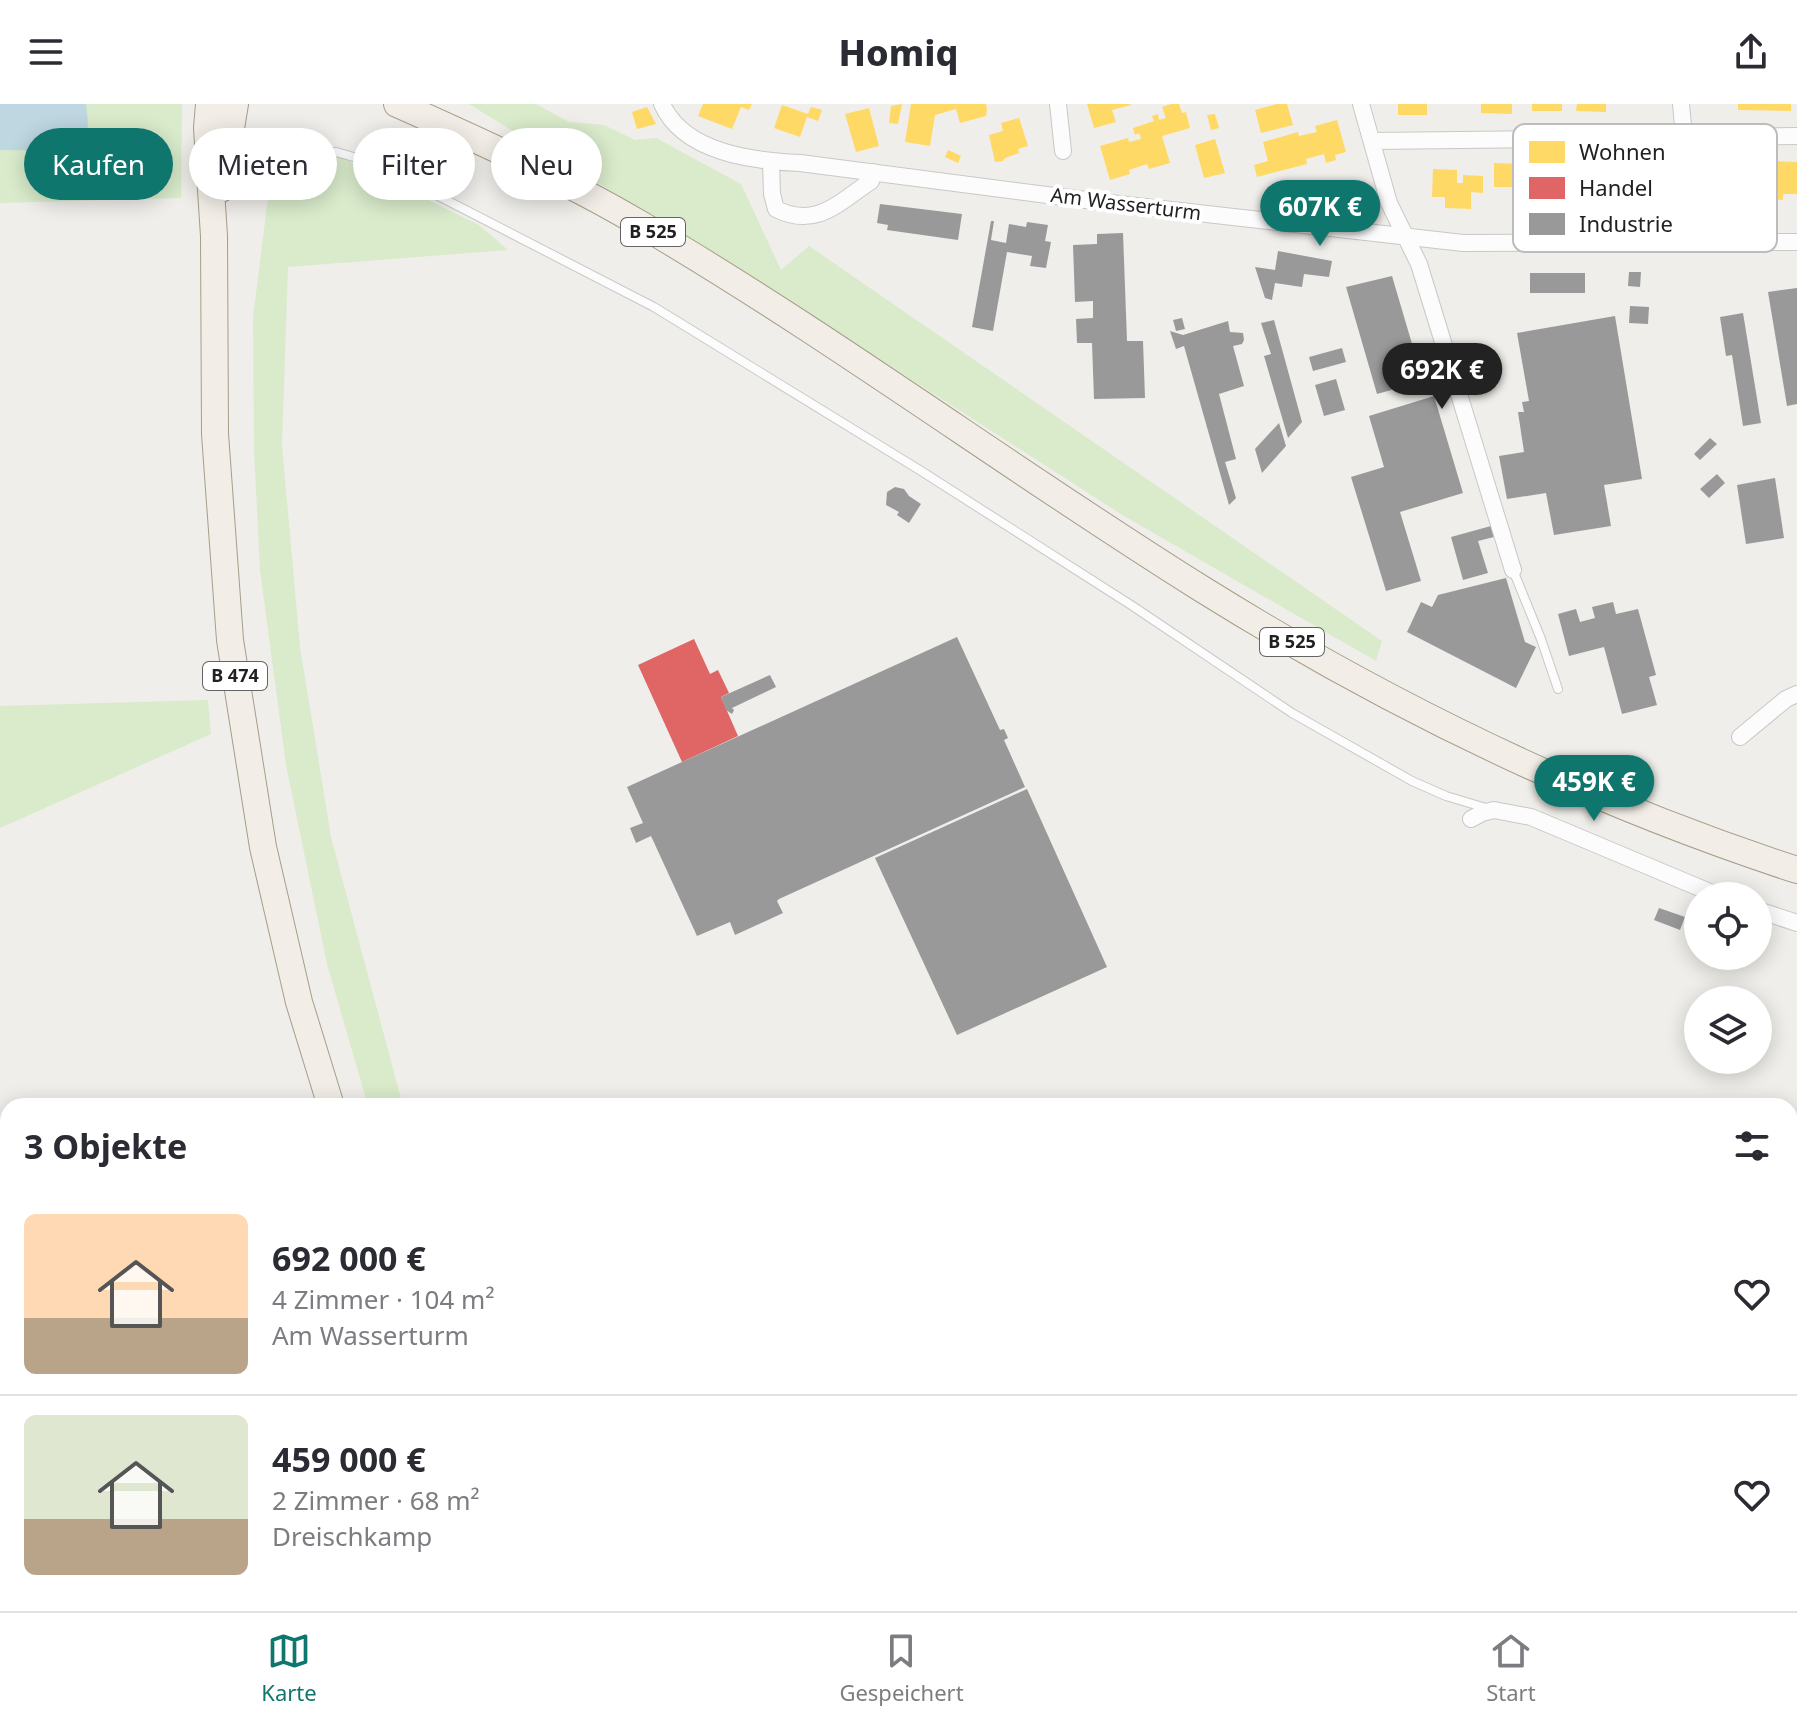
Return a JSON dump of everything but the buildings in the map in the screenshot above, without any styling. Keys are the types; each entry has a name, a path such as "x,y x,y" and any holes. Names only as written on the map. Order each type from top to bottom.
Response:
{"main road":[{"name":"B 474","path":"209,104 207,128 214,236 215,434 230,640 263,847 299,1002 329,1098"},
{"name":"B 474","path":"214,236 235,104"},
{"name":"B 525","path":"397,104 484,144 641,224 774,307 1205,591 1383,692 1542,771 1670,824 1797,870"}],"street":[{"name":"Am Wasserturm","path":"662,104 684,132 700,142 771,162 1405,238 1513,243"},
{"path":"1058,104 1063,151"},
{"path":"1361,104 1389,203 1419,264 1513,570"},
{"path":"1681,104 1683,124"},
{"path":"1777,136 1797,136"},
{"path":"1372,141 1513,139"},
{"path":"771,162 776,209 791,217 809,218 830,208 871,181 873,172"},
{"name":"Am Wasserturm","path":"1777,242 1797,242"},
{"path":"1740,737 1786,699 1797,694"},
{"path":"1471,819 1494,810 1531,817 1686,882"},
{"path":"1772,915 1797,923"}],"lane":[{"path":"337,152 417,185 654,307 1131,605 1292,713 1412,781 1468,804 1494,810"},
{"path":"1513,570 1558,689"}],"green space":[{"path":"0,104 182,104 181,198 173,198 173,128 24,128 24,200 109,200 0,203"},
{"path":"469,104 536,104 569,122 604,125 635,140 656,138 741,184 781,270 809,246 1382,641 1376,661 1124,516 769,288 602,186 602,128 508,128"},
{"path":"337,157 353,163 353,200 428,200 479,225 508,250 288,267 282,445 300,647 331,837 401,1098 366,1098 327,964 286,765 260,570 254,450 253,318 268,200 337,200"},
{"path":"208,700 211,734 0,828 0,706"}],"water":[{"path":"0,104 86,104 88,128 24,128 24,150 0,150"}]}
